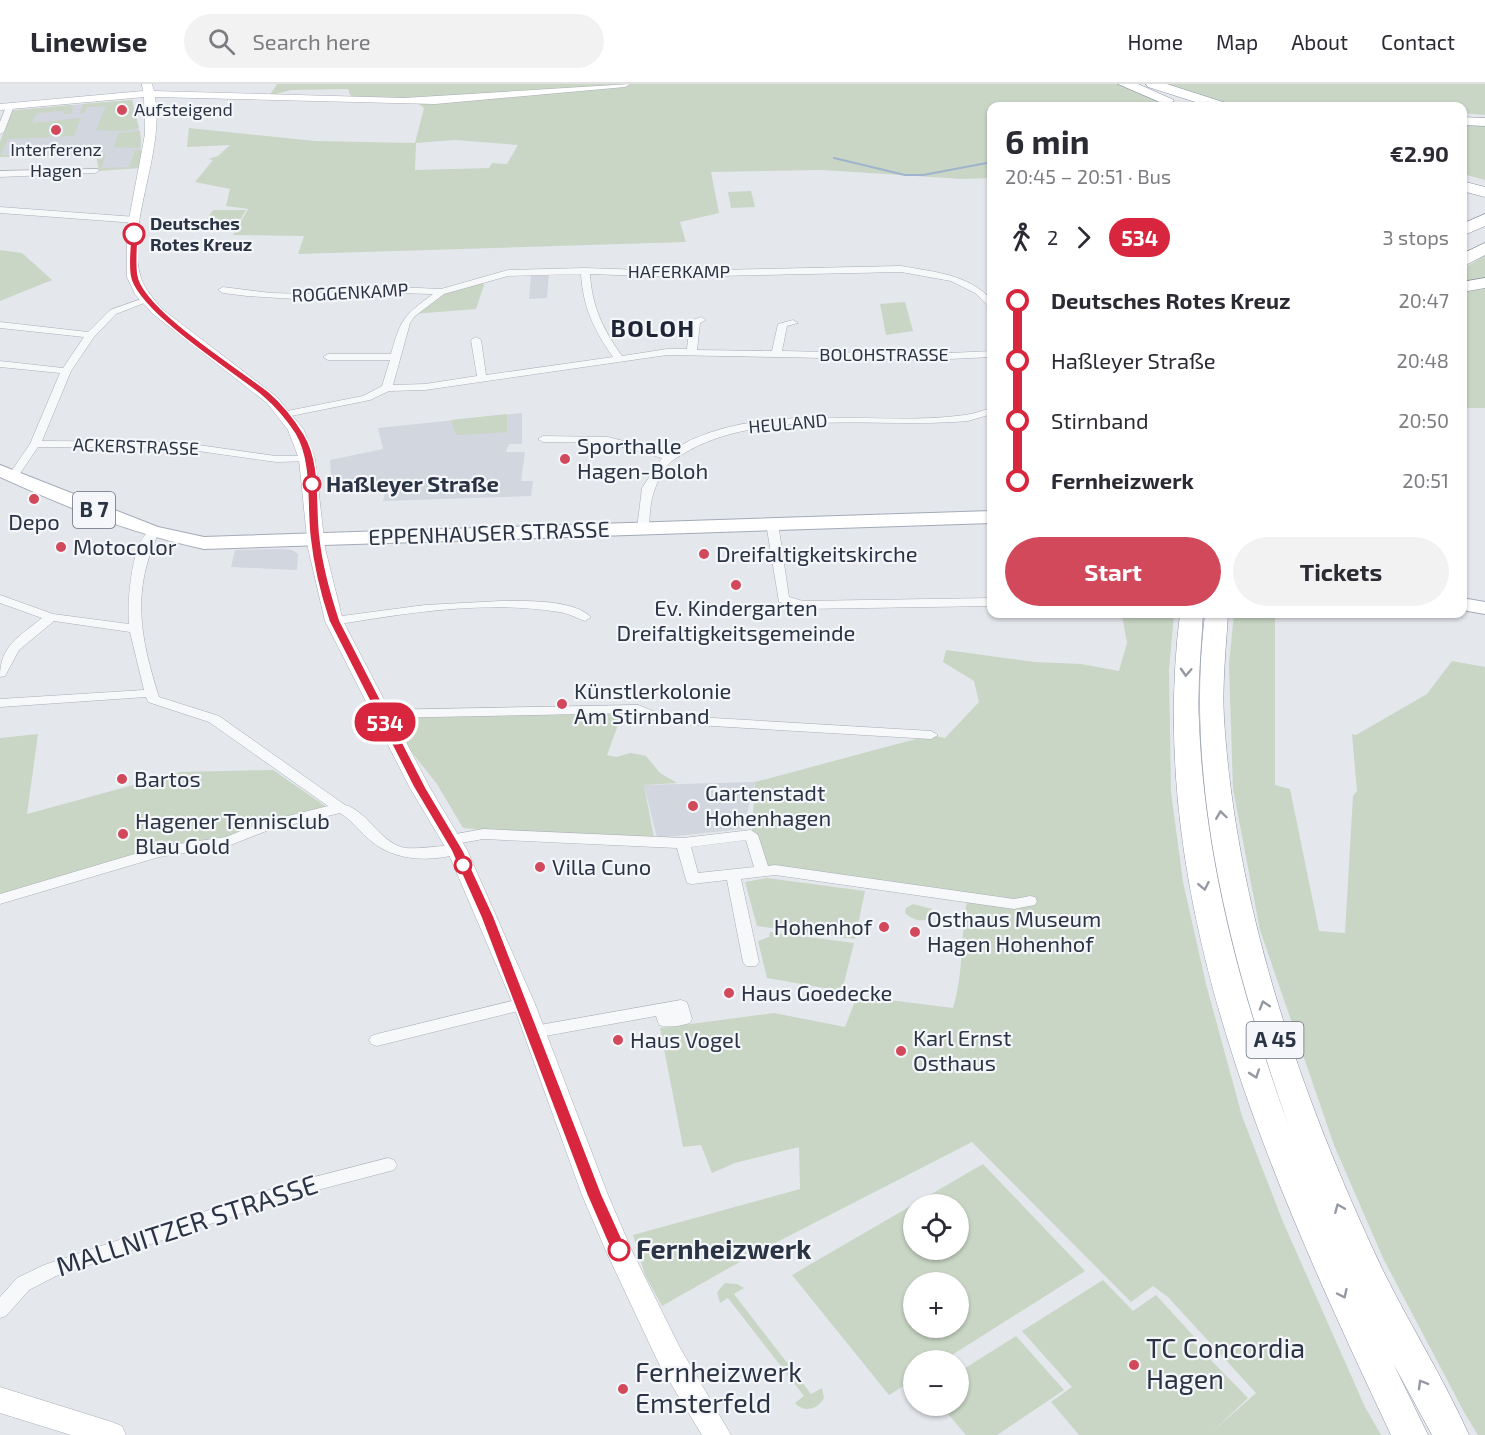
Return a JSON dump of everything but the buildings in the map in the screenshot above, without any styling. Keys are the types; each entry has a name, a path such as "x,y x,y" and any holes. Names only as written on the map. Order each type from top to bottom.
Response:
{"highway":[{"path":"1125,84 1174,102"},
{"path":"1133,84 1185,102"},
{"path":"1147,84 1199,102"},
{"path":"1153,84 1209,102"},
{"path":"1467,115 1485,116"},
{"path":"1467,121 1485,122"},
{"path":"1467,185 1484,197"},
{"path":"1467,211 1484,197"},
{"path":"1467,223 1484,197"},
{"path":"1467,242 1485,232"},
{"path":"1467,259 1485,248"},
{"path":"1467,285 1485,283"},
{"name":"A 45","path":"1191,618 1185,702 1188,775 1196,842 1213,935 1240,1031 1282,1155 1312,1228 1410,1435"},
{"name":"A 45","path":"1216,618 1211,663 1216,777 1243,934 1276,1045 1316,1154 1409,1361 1451,1435"}],"main road":[{"path":"5,106 66,102 144,92 316,100 420,101 538,94 625,84"},
{"path":"144,92 146,125 151,128 150,151 136,220 134,277 147,300 185,334 267,395 286,414 301,436 309,459 315,539 326,596 334,621 381,714 454,845 524,1004 615,1242 669,1355 717,1435"},
{"name":"EPPENHAUSER STRASSE","path":"7,473 153,532 204,543 987,517"},
{"path":"1467,605 1485,608"},
{"path":"0,1400 80,1430 112,1435"}],"street":[{"path":"0,132 5,106"},
{"path":"0,174 94,171"},
{"path":"0,210 136,220"},
{"name":"HAFERKAMP","path":"387,388 405,324 412,314 441,292 495,275 529,271 678,274 901,269 954,279 978,291 987,301"},
{"path":"585,271 586,302 598,329 620,360"},
{"name":"ROGGENKAMP","path":"223,290 265,295 318,296 400,288 441,292"},
{"path":"7,473 35,444 66,371 90,335 113,312 147,300"},
{"path":"692,351 695,321"},
{"path":"776,354 784,324"},
{"path":"0,325 90,335"},
{"path":"476,340 482,379"},
{"name":"BOLOHSTRASSE","path":"286,414 366,398 387,388 425,387 692,351 928,357 987,354"},
{"path":"328,357 396,357"},
{"path":"0,364 66,371"},
{"name":"HEULAND","path":"643,529 648,488 671,457 693,442 764,423 968,418 987,412"},
{"path":"543,439 608,440 671,457"},
{"name":"ACKERSTRASSE","path":"35,444 177,445 250,456 309,459"},
{"path":"772,523 783,599 789,602 802,605 987,602"},
{"path":"153,532 133,584 132,600 136,628 153,699 214,719 340,808 347,810 381,843 398,854 454,845 483,834 683,843 751,835 762,870"},
{"path":"0,598 51,617 136,628"},
{"path":"334,621 396,610 456,606 546,607 571,610 585,617"},
{"path":"0,673 14,648 51,617"},
{"path":"0,703 151,693"},
{"path":"381,714 638,709 661,718 931,735"},
{"path":"0,899 158,852 228,841 265,826 340,808"},
{"path":"683,843 692,879 776,870 1014,904 1030,901"},
{"path":"733,874 751,962"},
{"path":"377,1040 524,1004"},
{"path":"534,1032 662,1010"},
{"name":"MALLNITZER STRASSE","path":"0,1310 23,1284 50,1269 287,1191 388,1166"}],"shaded area":[{"path":"132,100 141,138 140,168 100,168 105,153 99,151 0,155 0,142 13,110"},
{"path":"549,274 547,298 529,299 531,275"},
{"path":"522,413 522,444 509,444 506,452 525,452 521,481 533,481 531,496 383,501 386,488 332,490 330,460 383,449 378,428"},
{"path":"235,550 292,550 298,554 297,570 231,567"},
{"path":"755,782 743,829 657,838 644,785"}],"green space":[{"path":"277,84 1120,84 1167,102 987,102 987,178 963,179 822,170 711,172 719,213 680,222 686,242 298,254 304,236 233,235 248,209 226,206 230,189 195,182 213,160 208,159 218,156 230,145 187,147 189,128 315,141 415,143 424,108 413,100 352,100 348,89 291,90 269,96","holes":["455,140 518,145 507,164 492,163 489,168 415,170 416,143"]},
{"path":"1165,84 1485,84 1485,115 1467,113 1467,102 1217,102"},
{"path":"132,100 139,128 133,130 96,130 106,106 87,107 84,113 80,114 83,104"},
{"path":"72,105 73,110 70,114 64,114 64,111 37,113 32,123 81,118 74,136 8,139 1,155 104,151 99,153 106,153 101,168 129,167 135,151 130,150 141,150 140,168 99,171 96,155 0,157 0,142 11,111"},
{"path":"1467,122 1485,124 1485,180 1467,175"},
{"path":"140,131 141,147 138,148 114,147 118,134 101,135"},
{"path":"751,191 755,207 731,208 728,192"},
{"path":"213,210 246,210 234,230 200,229"},
{"path":"0,250 22,253 52,280 0,301"},
{"path":"1485,255 1485,281 1467,283 1467,266"},
{"path":"480,279 484,285 476,309 412,314 441,292"},
{"path":"1485,287 1485,408 1467,408 1467,290"},
{"path":"905,302 913,331 886,335 880,304"},
{"path":"507,414 507,432 456,435 451,420"},
{"path":"1123,618 1174,618 1169,670 1171,792 1183,882 1206,984 1242,1116 1283,1222 1365,1407 1381,1435 1079,1435 1051,1402 1072,1387 1022,1331 1103,1280 1133,1311 1156,1295 1198,1341 1194,1343 1248,1398 1212,1432 1256,1393 1168,1297 1153,1286 1131,1302 972,1142 752,1255 662,1306 645,1275 633,1235 800,1189 799,1147 735,1163 712,1173 701,1145 683,1147 660,1028 774,1013 845,1027 857,996 953,1008 956,995 967,902 765,870 752,831 755,782 931,735 945,738 979,702 974,681 943,662 946,650 1034,662 1081,664 1119,671 1127,643"},
{"path":"1234,618 1275,618 1275,785 1290,789 1319,931 1345,933 1353,796 1357,791 1352,734 1356,735 1427,694 1452,661 1485,667 1485,1435 1478,1435 1464,1412 1383,1258 1334,1145 1260,930 1233,789 1229,664"},
{"path":"624,709 607,755 616,757 631,753 646,756 660,773 677,783 644,785 655,843 463,828 437,784 381,714"},
{"name":"Hagener Tennisclub Blau Gold","path":"38,734 27,814 181,772 273,770 331,810 228,841 158,852 0,899 0,738"},
{"path":"767,878 865,891 855,939 757,926 745,882"},
{"path":"913,904 932,909 931,919 917,920 905,913 906,908"},
{"path":"770,932 854,943 842,991 767,978 758,941 769,937"},
{"path":"983,1164 1085,1271 960,1350 903,1350 903,1386 889,1395 792,1275 903,1210 903,1260 969,1260 969,1194 931,1194"},
{"path":"725,1283 737,1284 744,1288 734,1294 811,1394 822,1388 824,1398 818,1405 806,1409 795,1403 804,1396 728,1298 720,1303 717,1292"},
{"path":"1016,1336 1064,1390 997,1435 966,1435 950,1416 969,1416 969,1366"}],"waterway":[{"path":"834,158 905,175 923,175 987,163"}],"bus line":[{"name":"534","path":"134,234 134,277 137,287 147,300 167,320 267,395 286,414 301,436 311,471 315,539 326,596 334,621 420,788 457,850 488,917 524,1004 595,1195 619,1250"}],"place":[{"name":"Aufsteigend","path":"122,110"},
{"name":"Interferenz Hagen","path":"56,130"},
{"name":"Deutsches Rotes Kreuz","path":"134,234"},
{"name":"Sporthalle Hagen-Boloh","path":"565,459"},
{"name":"Haßleyer Straße","path":"312,484"},
{"name":"Depo","path":"34,499"},
{"name":"Motocolor","path":"61,547"},
{"name":"Dreifaltigkeitskirche","path":"704,554"},
{"name":"Ev. Kindergarten Dreifaltigkeitsgemeinde","path":"736,585"},
{"name":"Künstlerkolonie Am Stirnband","path":"562,704"},
{"name":"Bartos","path":"122,779"},
{"name":"Gartenstadt Hohenhagen","path":"693,806"},
{"name":"Hagener Tennisclub Blau Gold","path":"123,834"},
{"name":"Villa Cuno","path":"540,867"},
{"name":"Hohenhof","path":"884,927"},
{"name":"Osthaus Museum Hagen Hohenhof","path":"915,932"},
{"name":"Haus Goedecke","path":"729,993"},
{"name":"Haus Vogel","path":"618,1040"},
{"name":"Karl Ernst Osthaus","path":"901,1051"},
{"name":"Fernheizwerk","path":"619,1250"},
{"name":"TC Concordia Hagen","path":"1134,1365"},
{"name":"Fernheizwerk Emsterfeld","path":"623,1389"}],"district":[{"name":"BOLOH","path":"653,329"}]}
